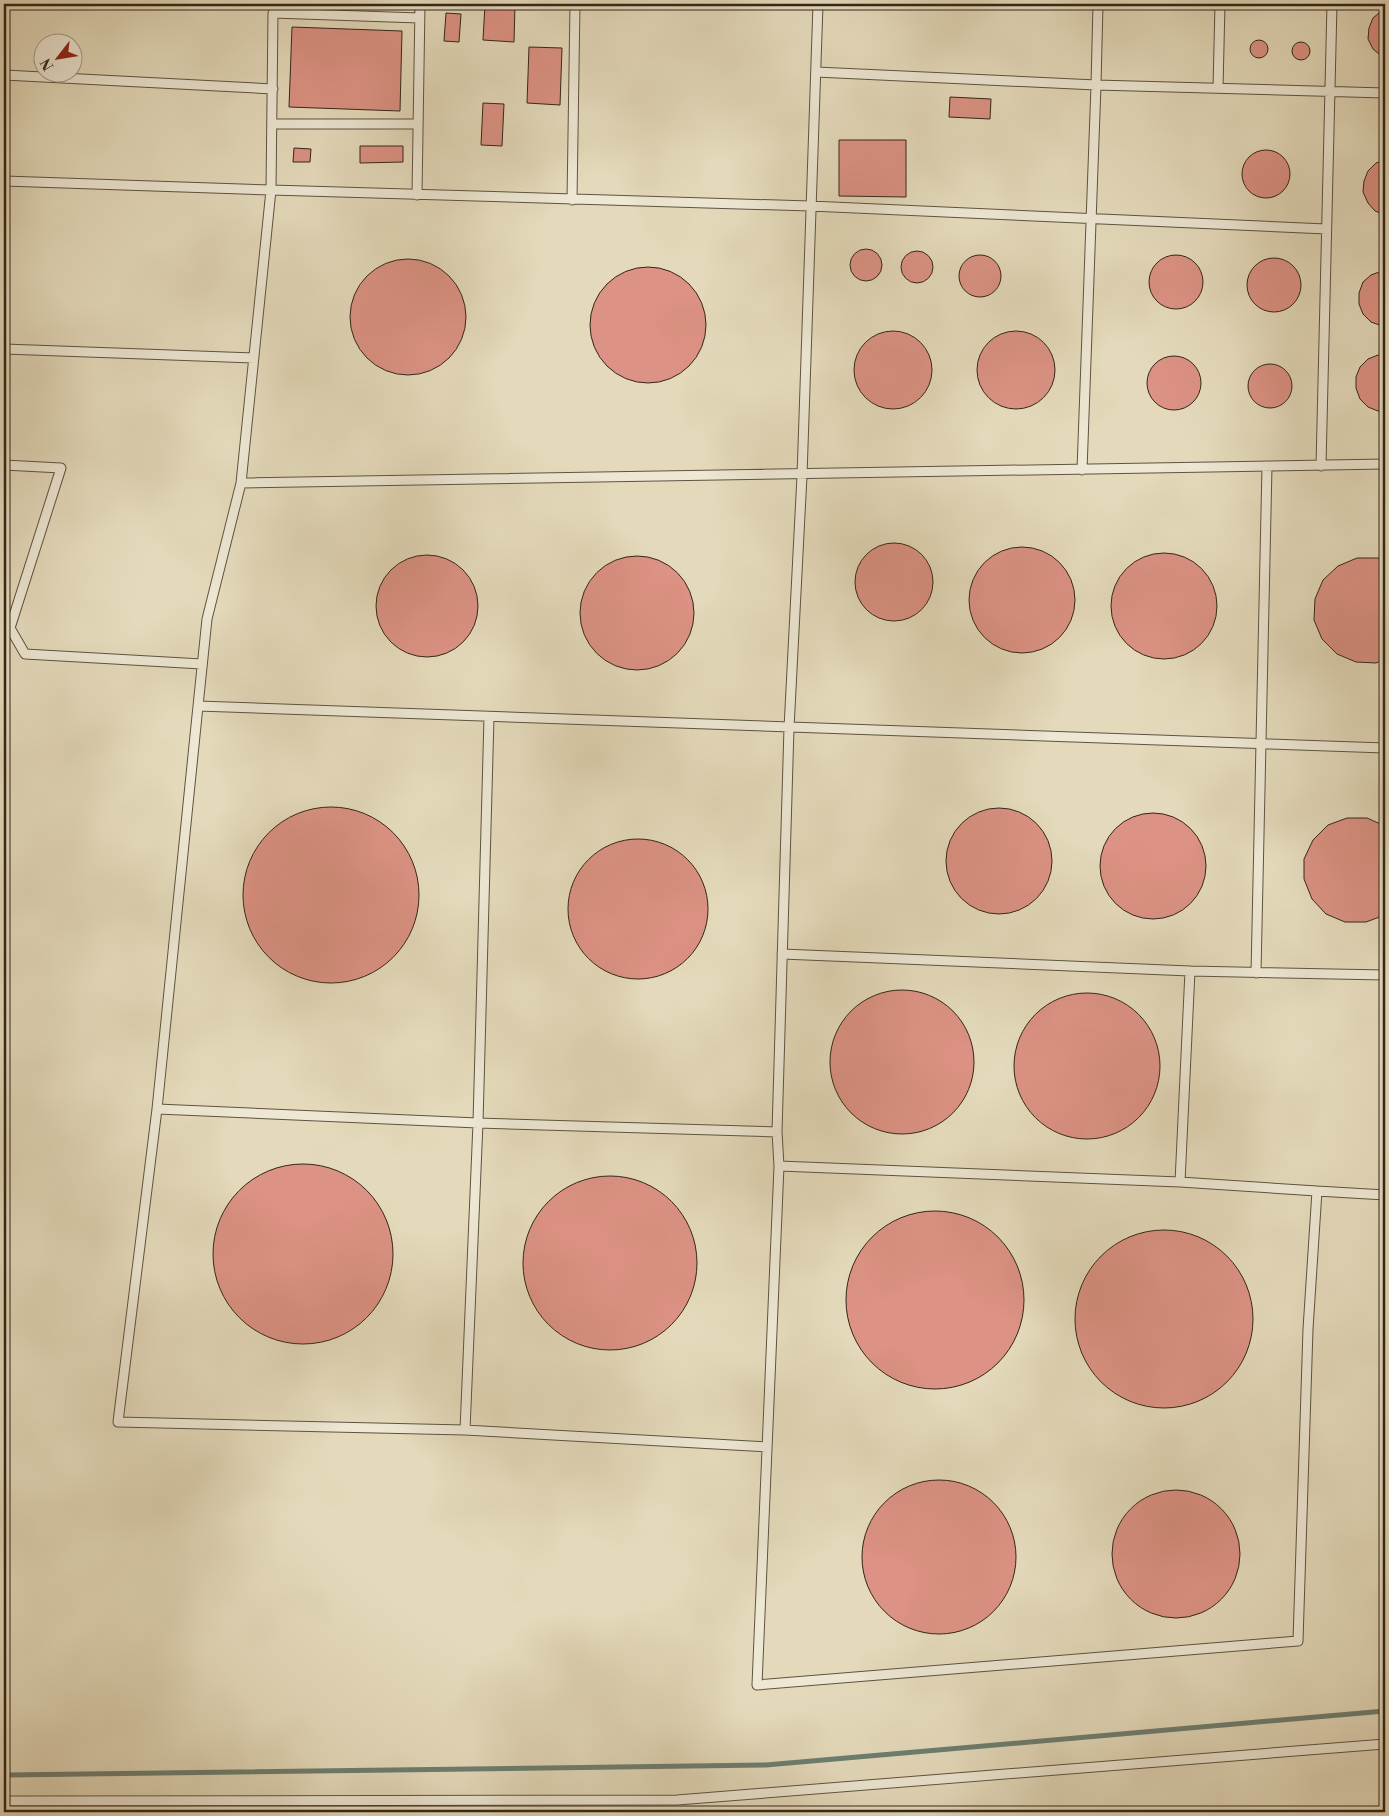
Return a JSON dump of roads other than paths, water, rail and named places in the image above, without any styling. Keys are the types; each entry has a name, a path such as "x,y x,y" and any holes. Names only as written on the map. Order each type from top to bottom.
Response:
{"lane":[{"path":"417,195 420,4"},
{"path":"572,200 575,4"},
{"path":"818,4 802,476 789,728 777,1132 779,1166 757,1685 1298,1641 1308,1329 1317,1191"},
{"path":"1082,470 1098,4"},
{"path":"1218,88 1220,4"},
{"path":"1321,466 1332,4"},
{"path":"420,18 274,13 271,190 241,483 207,620 157,1109 118,1422 465,1430 767,1447"},
{"path":"816,72 1096,85 1385,92"},
{"path":"4,75 273,89"},
{"path":"272,124 418,124"},
{"path":"4,181 810,206 1091,217 1326,229"},
{"path":"4,349 254,358"},
{"path":"241,483 802,476 1385,464"},
{"path":"4,465 61,468 10,628 25,654 202,664"},
{"path":"1256,973 1267,466"},
{"path":"198,706 1385,748"},
{"path":"465,1430 478,1124 489,717"},
{"path":"782,954 1190,971 1385,975"},
{"path":"1180,1182 1190,971"},
{"path":"157,1109 478,1124 777,1132"},
{"path":"779,1166 1180,1182 1385,1195"},
{"path":"4,1801 677,1800 1385,1744"}],"waterway":[{"path":"8,1775 766,1765 1385,1711"}]}
